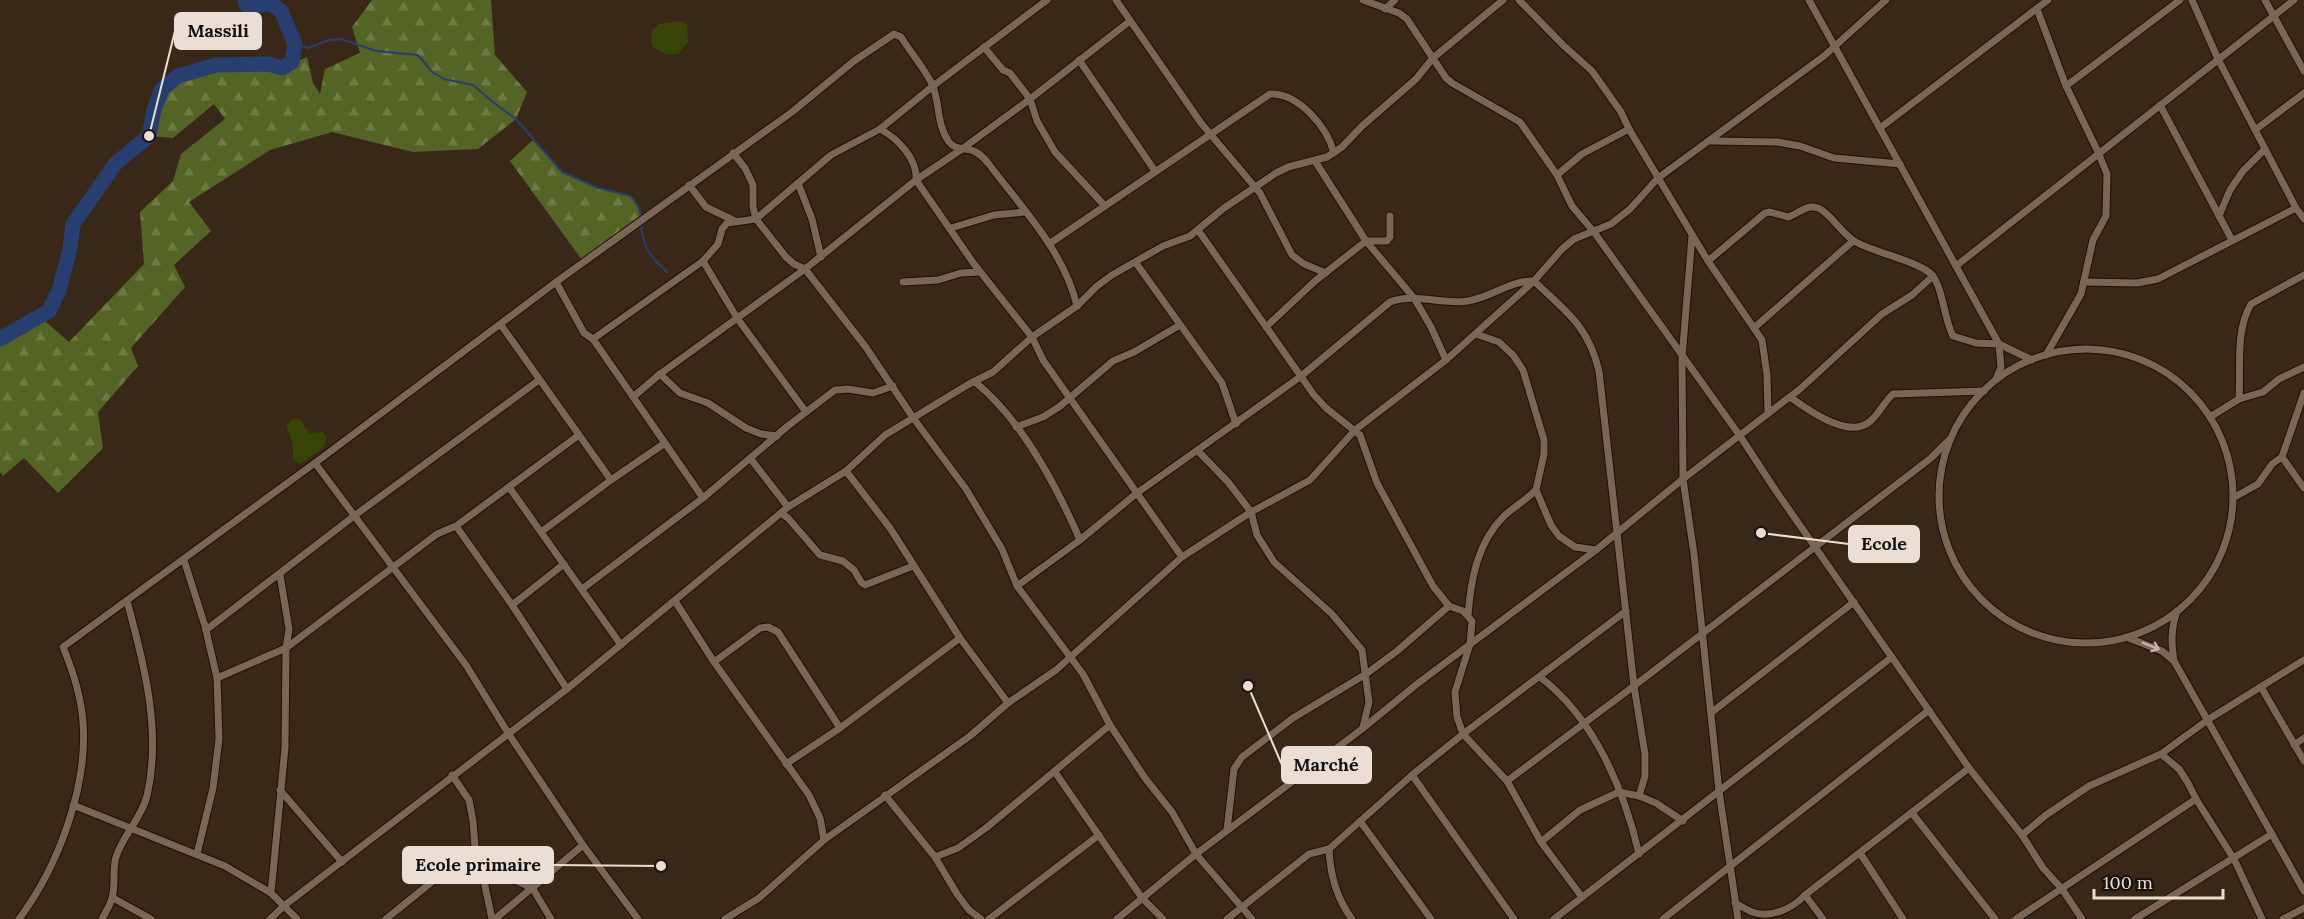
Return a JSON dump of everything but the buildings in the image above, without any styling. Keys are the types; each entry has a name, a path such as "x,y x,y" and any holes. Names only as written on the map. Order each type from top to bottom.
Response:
{"street":[{"path":"689,185 706,207 735,221 744,222 756,219 838,150 880,129 1047,0"},
{"path":"1116,0 1210,133 1254,186 1271,212 1292,255 1304,264 1326,273"},
{"path":"1363,0 1407,20 1452,83 1520,122 1557,175 1572,206 1594,232 1740,436 1970,768 2022,835 2043,868 2062,889 2082,919"},
{"path":"1385,9 1395,0"},
{"path":"270,919 285,905 567,689 788,507 846,471 885,435 993,372 1032,337 1077,306 1097,286 1163,246 1190,236 1254,186 1288,167 1315,161 1334,153 1416,79 1433,58 1503,0"},
{"path":"1519,0 1563,45 1592,70 1621,112 1692,236 1755,327 1762,340 1767,375 1768,413"},
{"path":"1809,0 1999,344 2001,367 1994,381"},
{"path":"725,919 759,898 824,840 970,736 1008,702 1056,670 1182,557 1251,512 1310,480 1355,430 1476,334 1574,239 1611,224 1630,209 1658,178 1824,56 1886,0"},
{"path":"1880,128 2048,0"},
{"path":"2066,86 2180,0"},
{"path":"2192,0 2218,59 2296,208 2304,219"},
{"path":"2265,0 2304,71"},
{"path":"1956,266 2294,0"},
{"path":"2037,9 2066,86 2107,174 2106,216 2093,240 2081,294 2046,355"},
{"path":"633,397 660,374 805,269 916,180 1030,99 1130,21"},
{"path":"19,919 34,900 60,848 80,771 83,722 75,677 63,647 501,326 556,282 800,105 854,61 894,34 901,38 933,86 944,133 954,147 972,150 981,155 1025,212 1070,280 1077,306"},
{"path":"984,47 1003,70 1010,73 1030,99 1043,134 1068,166 1104,204"},
{"path":"1079,60 1155,171"},
{"path":"2255,130 2304,93"},
{"path":"1048,244 1270,94 1294,100 1316,121 1334,153"},
{"path":"2160,105 2232,240"},
{"path":"880,129 890,134 910,157 915,166 916,180 980,272 1032,337 1043,360 1182,557"},
{"path":"1557,175 1582,154 1629,129"},
{"path":"1711,141 1777,142 1800,146 1834,158 1900,164"},
{"path":"2219,216 2230,190 2243,171 2265,149"},
{"path":"733,153 745,168 753,185 753,207 756,219 786,257 805,269 865,346 966,489 1002,549 1017,586 1083,674 1110,725 1145,778 1172,812 1196,854 1252,919"},
{"path":"1315,161 1366,241 1414,298 1431,327 1446,360"},
{"path":"798,183 812,219 821,256"},
{"path":"1708,261 1754,220 1770,212 1788,217 1807,207 1817,208 1853,241 1922,267 1933,276 1940,289 1946,322 1953,336 1976,344 1999,344 2032,360"},
{"path":"2084,282 2137,283 2158,279 2296,208"},
{"path":"951,228 994,215 1025,212"},
{"path":"1266,327 1326,273 1366,241 1387,241 1390,237 1390,216"},
{"path":"593,339 703,261 718,243 724,226 735,221"},
{"path":"1198,230 1300,377 1326,408 1360,435 1371,470 1433,586 1449,606 1468,615 1473,621 1470,644 1455,692 1457,717 1463,734 1507,780 1541,842 1582,897"},
{"path":"1692,236 1682,358 1683,478 1703,632 1719,791 1738,919"},
{"path":"1755,327 1853,241"},
{"path":"703,261 737,318 806,412"},
{"path":"1136,263 1222,383 1236,424"},
{"path":"903,282 938,280 961,273 980,272"},
{"path":"2239,399 2242,323 2246,312 2251,304 2304,275"},
{"path":"1117,919 1227,830 1596,550 1683,478 1790,397 1882,314 1912,295 1933,276"},
{"path":"1017,586 1080,540 1137,493 1198,452 1300,377 1383,306 1398,298 1467,301 1534,280"},
{"path":"1534,280 1586,333 1594,350 1603,399 1634,686 1645,754 1645,776 1639,796"},
{"path":"556,282 584,333 593,339 704,498"},
{"path":"1016,427 1043,417 1070,399 1113,361 1134,352 1180,325"},
{"path":"501,326 611,480"},
{"path":"1476,334 1499,342 1513,355 1523,370 1544,440 1544,454 1536,490 1542,508 1559,536 1575,547 1596,550"},
{"path":"2088,350 2131,356 2158,368 2181,384 2210,417 2228,456 2233,498 2230,527 2218,560 2198,590 2177,610 2153,626 2126,637 2083,642 2041,635 2002,616 1980,598 1955,563 1941,522 1940,479 1951,438 1965,412 1994,381 2046,355 2088,350"},
{"path":"2210,417 2239,399 2263,392 2279,379 2304,367"},
{"path":"660,374 680,393 708,403 746,428 761,434 777,436"},
{"path":"206,630 354,516 539,380"},
{"path":"975,382 987,392 1016,427 1056,487 1080,540"},
{"path":"582,589 704,498 835,390 848,389 873,393 893,386"},
{"path":"1790,397 1823,418 1852,428 1866,425 1893,394 1983,391"},
{"path":"2233,498 2258,484 2272,464 2282,457 2304,393"},
{"path":"217,678 286,648 437,534 456,526 579,435"},
{"path":"1507,780 1584,724 1931,458 1951,438"},
{"path":"541,532 665,443"},
{"path":"1198,452 1228,482 1251,512 1252,522 1266,552 1274,562 1332,614 1362,650 1370,702 1362,729"},
{"path":"2282,457 2304,488"},
{"path":"750,458 788,507"},
{"path":"315,463 466,665 508,733 583,845 638,919"},
{"path":"846,471 890,528 960,638 1008,702"},
{"path":"509,487 621,645"},
{"path":"1468,615 1472,585 1483,543 1502,518 1536,490"},
{"path":"782,514 820,555 843,561 854,570 865,585 913,566"},
{"path":"456,526 512,605 567,689"},
{"path":"184,560 206,630 217,678 219,739 213,788 197,854"},
{"path":"512,605 564,564"},
{"path":"271,893 285,748 286,648 289,629 280,575"},
{"path":"102,919 113,898 116,859 147,797 152,756 151,716 142,656 127,601"},
{"path":"675,601 714,662 809,795 820,818 824,840"},
{"path":"1712,712 1854,602"},
{"path":"1227,830 1234,769 1242,757 1293,718 1366,674 1397,651 1449,606"},
{"path":"2174,661 2171,627 2177,610"},
{"path":"1227,919 1309,854 1329,849 1412,775 1463,734 1626,611"},
{"path":"714,662 760,628 768,627 778,632 840,728"},
{"path":"2126,637 2162,651 2174,661 2304,891"},
{"path":"786,764 840,728 960,638"},
{"path":"1554,919 1892,657"},
{"path":"2022,835 2046,815 2089,786 2161,754 2209,720 2304,660"},
{"path":"1540,677 1563,696 1605,758 1631,817 1639,854"},
{"path":"2261,687 2304,760"},
{"path":"1663,919 1929,710"},
{"path":"935,857 958,848 986,828 1110,725"},
{"path":"2294,745 2304,738"},
{"path":"2161,754 2179,769 2234,859 2262,919"},
{"path":"1735,903 1754,913 1778,912 1794,907 1805,895 1970,768"},
{"path":"1055,771 1142,898 1163,919"},
{"path":"453,775 469,800 475,847 484,864 485,886 493,919 533,889 583,845"},
{"path":"1412,775 1514,919"},
{"path":"280,790 342,862"},
{"path":"1541,842 1580,810 1619,792 1639,796 1656,803 1683,821"},
{"path":"885,795 935,857 969,910 981,919"},
{"path":"2016,919 2196,799"},
{"path":"73,805 133,827 225,866 271,893 297,919"},
{"path":"1912,813 1995,919"},
{"path":"1360,821 1431,919"},
{"path":"2135,919 2272,834"},
{"path":"989,919 1099,835"},
{"path":"386,919 475,847"},
{"path":"1329,849 1333,878 1340,898 1352,919"},
{"path":"1860,854 1903,919"},
{"path":"484,864 533,889 551,919"},
{"path":"1805,895 1822,919"},
{"path":"113,898 151,919"},
{"path":"2283,919 2304,908"}],"green space":[{"path":"372,0 491,0 495,55 527,92 516,119 478,149 413,152 332,132 270,150 189,202 211,231 174,265 185,287 131,348 138,366 98,412 103,448 58,493 24,458 3,476 0,472 0,345 45,321 69,342 144,264 140,212 173,181 181,154 225,119 214,104 173,138 149,136 155,104 160,92 172,81 200,69 262,65 282,68 307,57 313,83 320,94 325,69 360,53 352,27"},
{"path":"681,21 687,25 688,42 678,54 666,55 652,46 651,32 659,24"},
{"path":"533,140 562,172 598,188 631,196 639,208 641,222 585,264 510,161"},
{"path":"293,419 300,419 309,433 323,432 327,437 323,448 301,464 293,460 293,444 286,426"}],"waterway":[{"path":"0,339 49,311 59,290 70,249 73,224 116,163 149,136 154,110 162,89 178,76 216,65 269,64 282,68 292,62 295,44 281,11 271,4 247,6 245,0"},
{"path":"295,44 308,48 329,40 341,39 376,51 418,55 432,72 444,79 473,85 516,119 562,172 598,188 631,196 639,208 641,219"},
{"path":"641,224 648,251 667,272"}],"place":[{"name":"Massili","path":"149,136"},
{"name":"Ecole","path":"1761,533"},
{"name":"Marché","path":"1248,686"},
{"name":"Ecole primaire","path":"661,866"}]}
